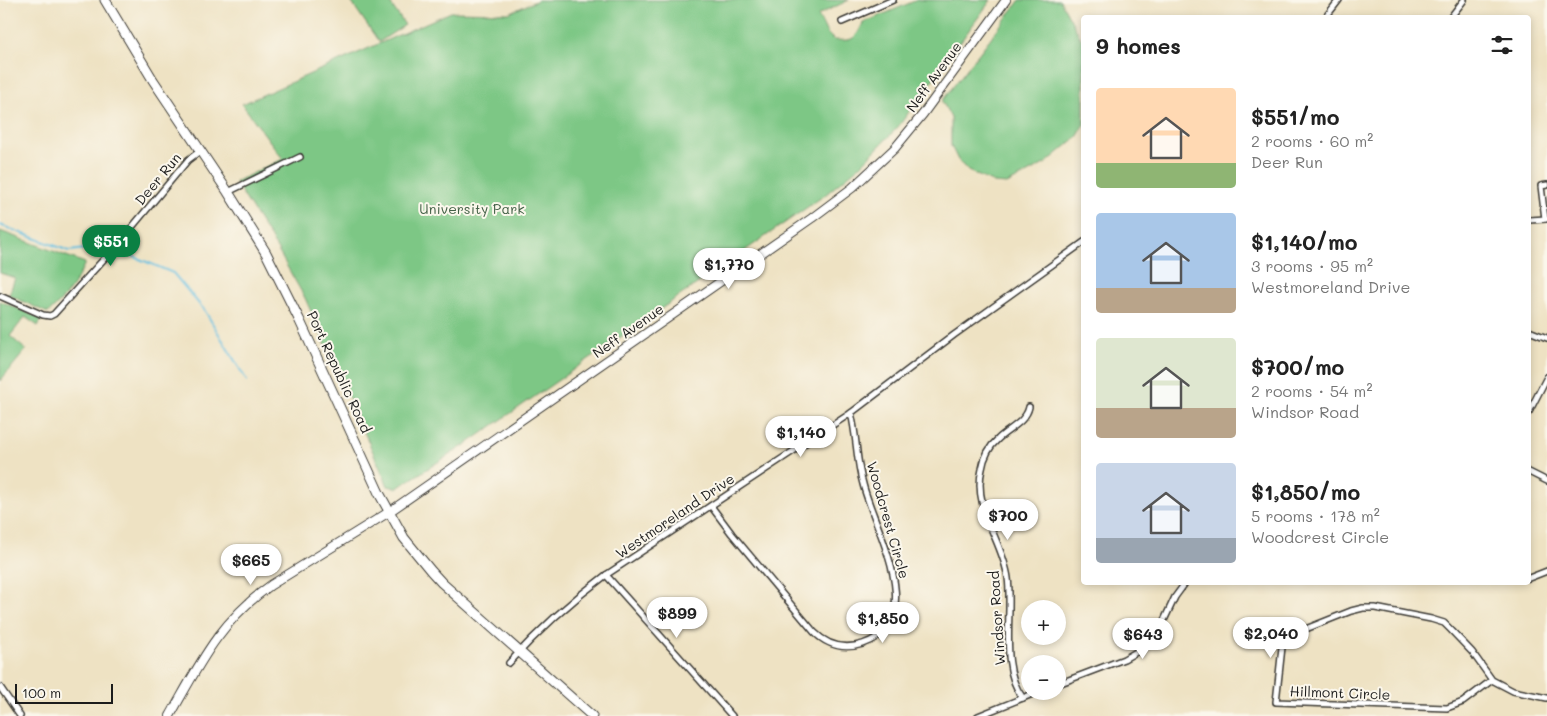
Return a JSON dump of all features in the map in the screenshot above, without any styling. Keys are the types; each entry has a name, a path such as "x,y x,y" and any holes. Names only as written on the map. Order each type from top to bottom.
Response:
{"main road":[{"name":"Port Republic Road","path":"105,0 153,80 261,245 288,294 379,493 404,538 431,572 592,716"},
{"name":"Neff Avenue","path":"170,716 212,644 241,609 271,586 389,512 812,218 852,188 884,160 913,126 1006,0"}],"street":[{"path":"842,22 893,0"},
{"path":"1327,15 1339,0"},
{"path":"1452,15 1464,0"},
{"name":"Deer Run","path":"0,296 43,314 50,316 54,314 118,244 188,160 200,151"},
{"path":"228,192 300,157"},
{"path":"1531,220 1546,218 1541,186 1547,185"},
{"name":"Westmoreland Drive","path":"509,663 579,595 606,575 851,412 1081,244"},
{"path":"1531,332 1547,338"},
{"path":"1531,408 1547,377"},
{"name":"Windsor Road","path":"1021,695 1016,686 1010,662 1009,586 1007,572 1002,552 982,502 980,481 984,460 992,445 1025,417 1029,407"},
{"name":"Woodcrest Circle","path":"711,506 732,534 817,635 831,644 844,646 860,645 876,637 890,622 895,590 888,553 862,482 851,412"},
{"path":"1531,473 1547,480"},
{"path":"1531,577 1547,571"},
{"path":"606,575 732,716"},
{"path":"1066,681 1124,659 1145,647 1158,631 1184,585"},
{"name":"Hillmont Circle","path":"1492,680 1463,702 1447,708 1276,702 1282,638 1363,608 1375,608 1444,623 1472,652 1492,680 1513,690 1547,698"},
{"path":"0,687 20,716"},
{"path":"978,716 1021,699"}],"green space":[{"path":"350,0 388,0 405,25 379,42"},
{"name":"University Park","path":"538,0 849,0 818,15 827,33 834,40 849,40 858,33 863,23 917,0 991,0 898,127 861,165 825,195 465,445 397,488 388,486 305,298 272,240 235,182 283,159 242,104 451,12 509,13"},
{"path":"1020,0 1060,0 1081,38 1081,131 1077,137 1046,163 1007,184 994,183 968,171 958,160 951,146 951,118 942,101"},
{"path":"0,231 85,263 70,290 48,313 9,295 15,278 0,273"},
{"path":"0,301 42,319 38,326 25,317 10,336 26,350 0,381"}],"waterway":[{"path":"0,225 69,251 103,247"},
{"path":"118,250 173,273 205,311 247,381"}]}
